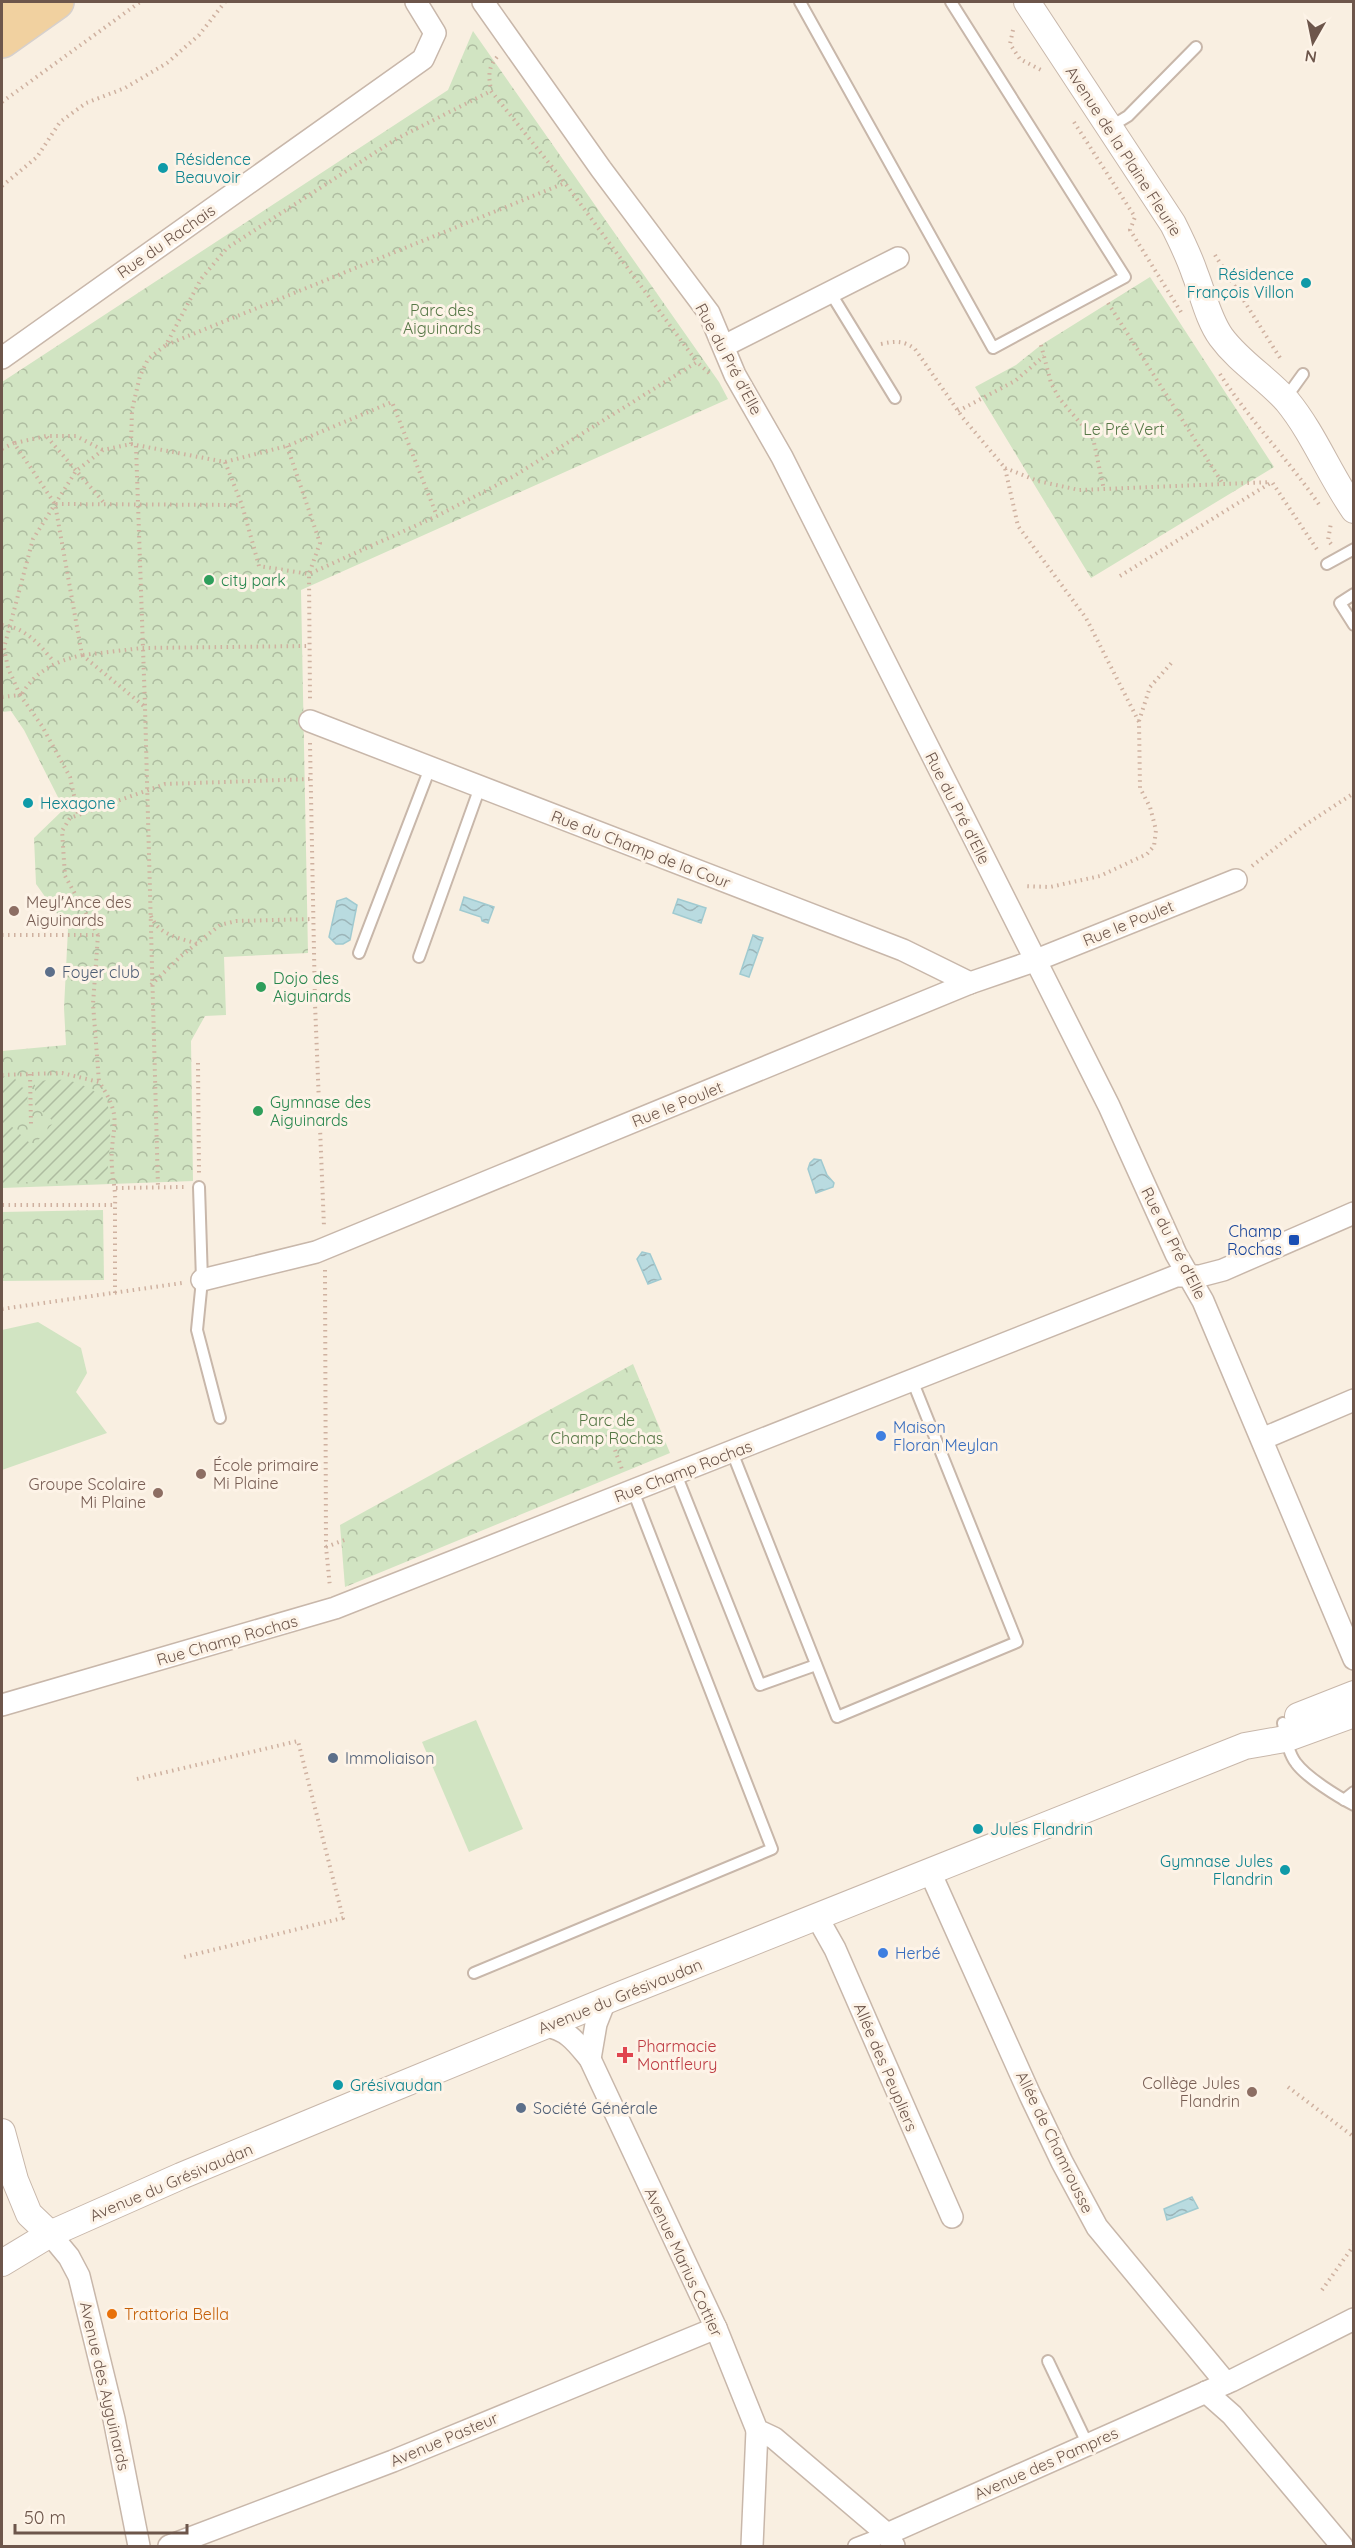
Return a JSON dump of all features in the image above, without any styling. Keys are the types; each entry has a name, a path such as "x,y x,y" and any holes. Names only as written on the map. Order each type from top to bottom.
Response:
{"main road":[{"path":"2,7 11,2"},
{"path":"2,41 57,2"}],"street":[{"name":"Rue du Rachais","path":"2,358 423,59 435,33 416,2"},
{"name":"Rue du Pré d'Elle","path":"483,2 601,169 709,313 735,375 782,457 1104,1096 1188,1277 1203,1301 1353,1659"},
{"name":"Avenue de la Plaine Fleurie","path":"1027,2 1110,127 1184,245 1220,336 1238,357 1290,391 1304,424 1350,497"},
{"path":"724,346 898,258"},
{"name":"Rue du Champ de la Cour","path":"310,721 903,950 970,983"},
{"name":"Rue le Poulet","path":"202,1280 325,1248 970,983 1034,961 1236,880"},
{"name":"Rue Champ Rochas","path":"2,1704 335,1608 1176,1276 1188,1277 1223,1270 1353,1213"},
{"path":"1262,1439 1353,1400"},
{"name":"Avenue du Grésivaudan","path":"1284,1731 1353,1694"},
{"name":"Avenue du Grésivaudan","path":"2,2263 51,2234 181,2176 604,2001 1245,1746 1263,1730 1284,1731 1353,1714"},
{"name":"Allée de Chamrousse","path":"930,1872 1040,2114 1097,2227 1226,2383"},
{"name":"Allée des Peupliers","path":"818,1917 835,1949 952,2217"},
{"path":"590,2059 596,2024 604,2001"},
{"name":"Avenue Marius Cottier","path":"546,2026 559,2028 569,2034 590,2059 716,2328 758,2430"},
{"path":"2,2132 15,2180 29,2214 51,2234"},
{"name":"Avenue des Ayguinards","path":"51,2234 69,2257 79,2276 114,2419 139,2547"},
{"name":"Avenue des Pampres","path":"890,2540 1087,2444 1226,2383 1353,2319"},
{"name":"Avenue Pasteur","path":"169,2547 393,2461 716,2328"},
{"path":"1206,2391 1232,2415 1342,2547"},
{"path":"752,2547 754,2467 758,2430 774,2438 791,2452 890,2540"},
{"path":"754,2467 773,2455 791,2452"},
{"path":"856,2547 890,2540"}],"lane":[{"path":"800,2 993,348 1125,277 951,2"},
{"path":"1110,127 1128,116 1196,48"},
{"path":"830,292 895,398"},
{"path":"1290,391 1304,374"},
{"path":"1327,564 1353,549"},
{"path":"1353,594 1340,603 1353,625"},
{"path":"359,953 430,768"},
{"path":"419,957 480,787"},
{"path":"199,1187 202,1280 197,1330 220,1418"},
{"path":"732,1452 837,1717 1017,1642 912,1380"},
{"path":"676,1474 760,1685 816,1665"},
{"path":"474,1972 772,1849 633,1491"},
{"path":"1284,1731 1295,1763 1349,1803 1353,1792"},
{"path":"1048,2361 1087,2444"}],"path":[{"path":"2,102 140,2"},
{"path":"2,186 37,157 60,122 86,103 125,88 167,63 200,35 225,2"},
{"path":"513,43 491,65 489,73 491,91 565,183 697,363 719,382 735,375"},
{"path":"166,345 201,279 227,248 396,139 491,91"},
{"path":"131,444 132,410 140,376 148,359 166,345 565,183"},
{"path":"1212,249 1290,391"},
{"path":"1108,303 1223,485"},
{"path":"865,348 895,341 907,342 915,349 958,411 1005,468 1018,526 1086,618 1139,722"},
{"path":"1041,345 1051,383 1093,438 1104,490"},
{"path":"958,411 1014,381 1044,356"},
{"path":"225,462 242,505 259,566 309,574 437,516 514,476 697,363"},
{"path":"78,814 70,777 42,726 20,695 8,668 4,648 33,539 76,471 103,450 131,444 225,462 287,446 392,402 437,516"},
{"path":"2,449 14,443 46,436 76,436 103,450"},
{"path":"46,436 106,505"},
{"path":"14,443 55,504 82,655 145,706"},
{"path":"136,446 149,790 149,912 158,1188"},
{"path":"287,446 320,543 309,574"},
{"path":"1005,468 1038,482 1079,490 1272,482"},
{"path":"1272,482 1327,564"},
{"path":"1120,576 1272,482"},
{"path":"55,504 242,505"},
{"path":"2,625 10,626 34,639 54,662"},
{"path":"2,698 20,695 27,685 54,662 82,655 142,648 309,646"},
{"path":"1016,885 1050,887 1100,876 1147,854 1154,846 1156,830 1150,807 1140,788 1139,722 1150,687 1174,660"},
{"path":"115,1293 116,1188 112,1168 116,1124 114,1105 99,1082 93,1004 98,935 65,876 62,862 62,831 70,818 78,814 165,784 311,779"},
{"path":"1236,880 1305,825 1353,793"},
{"path":"149,912 154,924 161,931 198,944"},
{"path":"151,985 213,929 227,922 313,919 325,1248 326,1547 328,1579 335,1608"},
{"path":"2,935 98,935"},
{"path":"116,1188 199,1187 198,1063"},
{"path":"2,1075 62,1073 99,1082"},
{"path":"30,1074 31,1124"},
{"path":"2,1205 115,1205"},
{"path":"2,1309 202,1280"},
{"path":"615,1450 622,1468"},
{"path":"326,1547 347,1539"},
{"path":"137,1779 298,1741 343,1918 180,1958"},
{"path":"1288,2087 1353,2137"},
{"path":"1322,2290 1353,2245"}],"green space":[{"name":"Parc des Aiguinards","path":"473,31 719,382 728,399 301,590 308,953 224,957 226,1015 205,1016 191,1041 193,1181 2,1188 2,1051 66,1045 64,1008 68,929 36,884 34,838 64,809 24,730 11,711 2,712 2,382 448,90"},
{"name":"Le Pré Vert","path":"1150,277 1274,467 1091,578 975,387 1016,365 1041,345"},
{"path":"2,1077 15,1078 18,1086 27,1089 28,1106 10,1125 33,1146 54,1122 35,1105 35,1082 55,1080 74,1082 91,1089 105,1100 110,1115 107,1179 2,1183"},
{"path":"103,1210 104,1280 2,1281 2,1212"},
{"path":"38,1322 81,1348 87,1373 76,1392 107,1433 2,1470 2,1330"},
{"name":"Parc de Champ Rochas","path":"633,1364 670,1453 345,1587 340,1525"},
{"path":"476,1720 523,1829 469,1852 422,1742"}],"water":[{"path":"464,897 494,907 488,923 482,921 481,917 460,910"},
{"path":"346,898 357,905 350,940 343,944 336,944 329,937 337,901"},
{"path":"678,899 706,908 701,923 673,913"},
{"path":"753,935 763,938 749,977 740,974"},
{"path":"814,1159 821,1160 827,1175 834,1183 833,1187 816,1193 808,1169"},
{"path":"642,1252 650,1254 661,1279 648,1284 637,1259"},
{"path":"1192,2197 1198,2208 1167,2220 1164,2209"}],"place":[{"name":"Résidence Beauvoir","path":"163,168"},
{"name":"Résidence François Villon","path":"1306,283"},
{"name":"city park","path":"209,580"},
{"name":"Hexagone","path":"28,803"},
{"name":"Meyl'Ance des Aiguinards","path":"14,911"},
{"name":"Foyer club","path":"50,972"},
{"name":"Dojo des Aiguinards","path":"261,987"},
{"name":"Gymnase des Aiguinards","path":"258,1111"},
{"name":"Champ Rochas","path":"1294,1240"},
{"name":"Maison Floran Meylan","path":"881,1436"},
{"name":"École primaire Mi Plaine","path":"201,1474"},
{"name":"Groupe Scolaire Mi Plaine","path":"158,1493"},
{"name":"Immoliaison","path":"333,1758"},
{"name":"Jules Flandrin","path":"978,1829"},
{"name":"Gymnase Jules Flandrin","path":"1285,1870"},
{"name":"Herbé","path":"883,1953"},
{"name":"Pharmacie Montfleury","path":"625,2055"},
{"name":"Grésivaudan","path":"338,2085"},
{"name":"Collège Jules Flandrin","path":"1252,2092"},
{"name":"Société Générale","path":"521,2108"},
{"name":"Trattoria Bella","path":"112,2314"}]}
